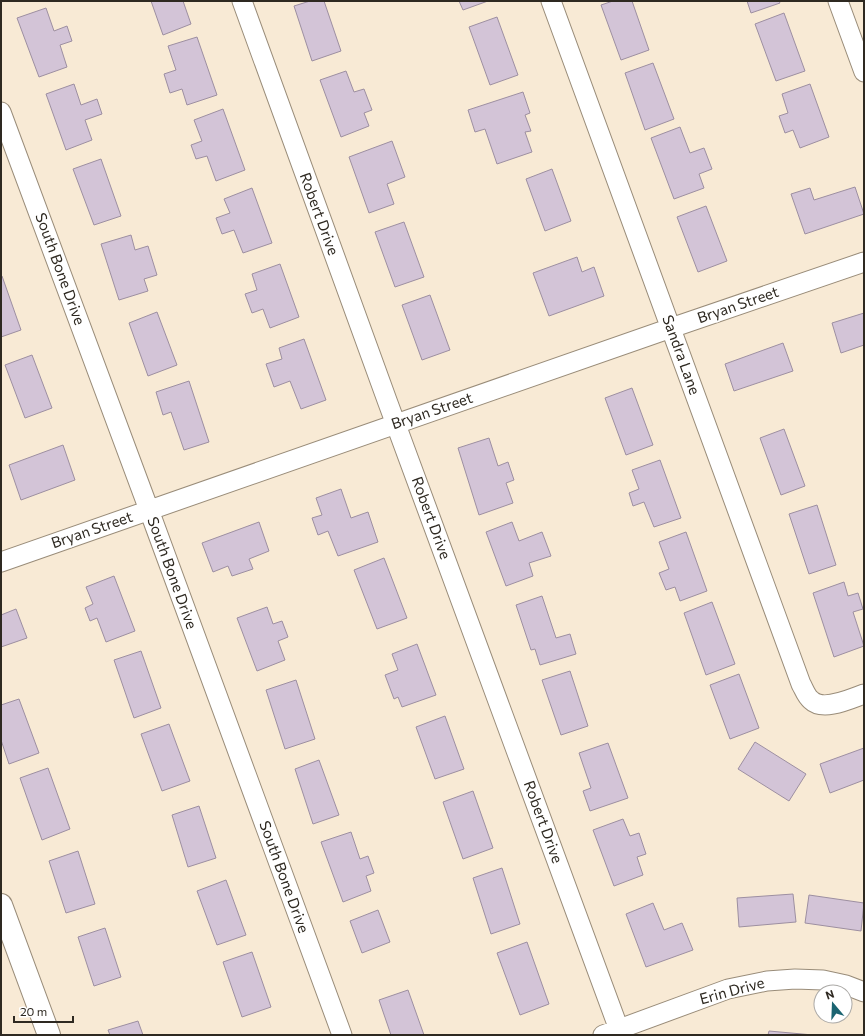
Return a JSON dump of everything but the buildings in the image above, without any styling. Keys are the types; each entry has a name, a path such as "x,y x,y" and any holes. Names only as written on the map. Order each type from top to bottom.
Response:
{"street":[{"name":"Robert Drive","path":"242,1 396,424 614,1033"},
{"name":"Sandra Lane","path":"551,1 801,684 806,694 818,705 828,705 842,702 864,694"},
{"path":"838,1 864,72"},
{"name":"South Bone Drive","path":"1,112 342,1035"},
{"name":"Bryan Street","path":"1,562 864,262"},
{"path":"1,905 49,1035"},
{"name":"Erin Drive","path":"614,1033 728,989 767,981 795,979 823,980 846,985 864,992"}]}
